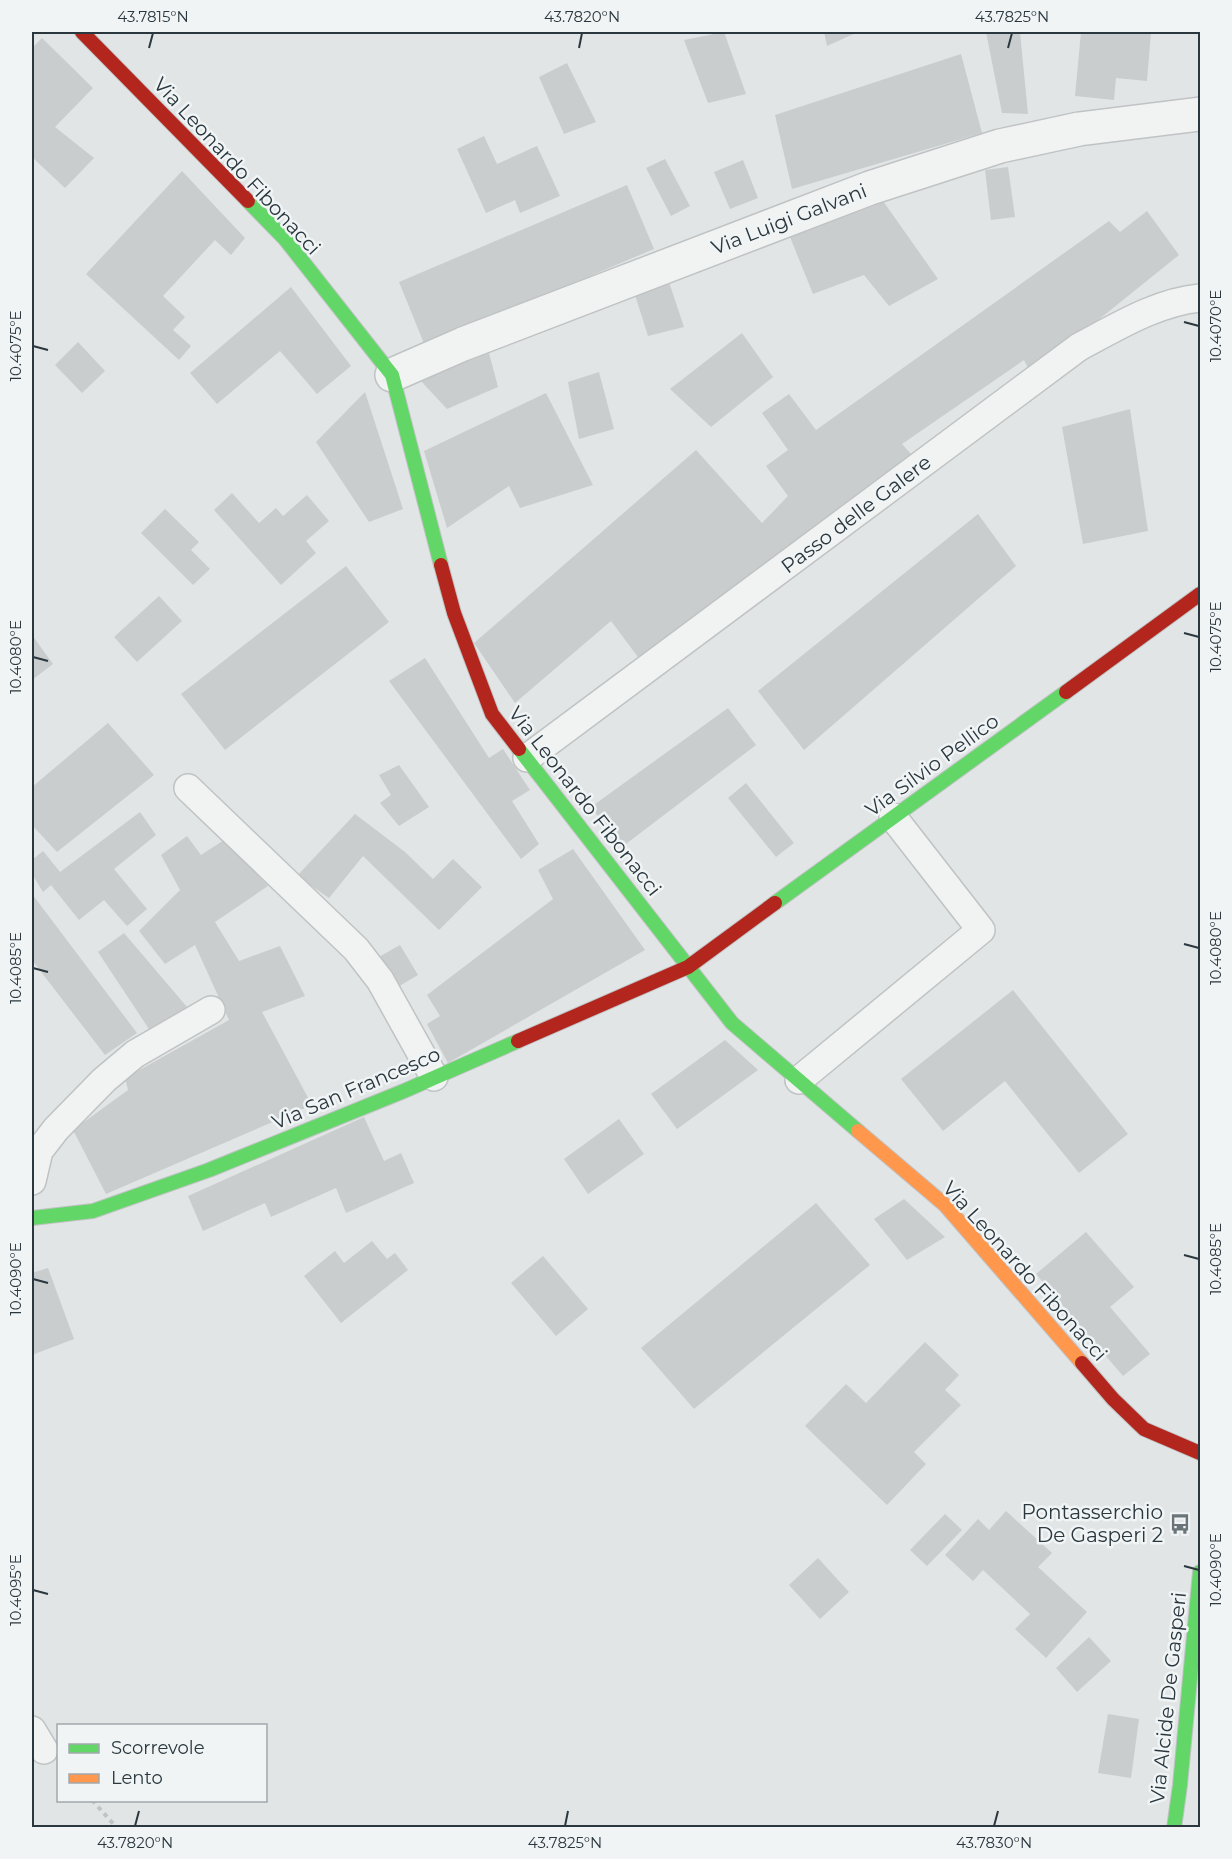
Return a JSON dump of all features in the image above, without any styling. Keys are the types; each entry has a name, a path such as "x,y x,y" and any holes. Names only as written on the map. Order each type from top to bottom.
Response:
{"street":[{"name":"Via Leonardo Fibonacci","path":"82,32 285,239 392,375 454,613 492,714 732,1023 945,1205 1113,1399 1144,1429 1200,1453"},
{"name":"Via Luigi Galvani","path":"392,375 463,344 859,192 967,156 1000,146 1079,129 1200,114"},
{"name":"Via Silvio Pellico","path":"688,967 1200,594"},
{"name":"Via San Francesco","path":"34,1218 93,1212 209,1170 434,1077 688,967"},
{"name":"Via Alcide De Gasperi","path":"1174,1827 1200,1572"}],"lane":[{"name":"Passo delle Galere","path":"527,759 1079,347 1156,309 1188,299 1200,298"},
{"path":"188,788 356,949 380,980 434,1077"},
{"path":"799,1080 981,930 893,817"},
{"path":"32,1181 39,1151 56,1129 104,1080 135,1054 211,1010"},
{"path":"32,1188 34,1218"}],"path":[{"path":"94,1802 117,1827"}],"building":[{"path":"724,32 746,94 708,103 684,40"},
{"path":"824,32 858,32 827,46"},
{"path":"986,32 1020,32 1028,114 1002,113"},
{"path":"1081,32 1151,32 1147,81 1116,78 1114,100 1075,96"},
{"path":"42,38 93,88 55,127 94,158 65,188 32,157 32,48"},
{"path":"961,54 982,133 792,189 775,115"},
{"path":"567,63 596,122 564,134 539,77"},
{"path":"484,136 497,164 537,146 560,196 520,213 515,200 486,213 457,149"},
{"path":"665,159 690,206 671,216 646,168"},
{"path":"743,160 758,198 730,209 714,172"},
{"path":"1008,167 1015,217 991,220 985,170"},
{"path":"182,171 245,238 231,255 215,240 163,296 185,317 173,330 191,346 179,360 86,274"},
{"path":"627,185 654,249 425,346 399,282"},
{"path":"883,201 938,279 889,306 864,275 813,294 788,232"},
{"path":"1147,211 1179,255 1031,374 1024,360 902,444 912,455 641,661 611,621 515,703 474,643 696,450 762,523 788,496 766,466 788,450 762,413 789,394 816,430 1109,221 1120,232"},
{"path":"669,282 684,327 648,336 635,295"},
{"path":"291,287 351,366 317,394 280,351 217,404 190,373"},
{"path":"742,333 773,377 711,427 670,389"},
{"path":"78,342 105,371 82,393 55,365"},
{"path":"489,353 498,387 447,409 420,380"},
{"path":"599,372 614,429 579,439 568,382"},
{"path":"365,392 403,509 369,522 316,442"},
{"path":"546,393 593,485 520,508 509,486 447,528 424,451"},
{"path":"1130,409 1148,531 1083,544 1062,427"},
{"path":"232,493 259,523 276,508 283,516 307,495 329,521 306,541 316,553 281,585 214,510"},
{"path":"165,509 199,542 191,550 210,569 193,585 141,533"},
{"path":"978,514 1016,566 804,750 758,691"},
{"path":"346,566 389,622 225,750 181,694"},
{"path":"159,596 182,621 137,662 114,637"},
{"path":"32,635 53,664 32,680"},
{"path":"425,658 489,758 503,749 530,790 512,801 539,844 521,859 389,681"},
{"path":"728,708 756,745 622,847 591,807"},
{"path":"108,723 154,775 57,852 32,825 32,787"},
{"path":"399,765 429,807 399,826 380,803 391,795 379,775"},
{"path":"746,783 794,843 776,857 728,798"},
{"path":"140,812 156,835 114,869 147,909 127,926 104,900 79,920 51,885 43,892 32,874 32,860 43,851 60,872"},
{"path":"355,814 405,852 433,879 453,859 482,887 439,930 363,856 329,898 297,876"},
{"path":"187,836 201,855 224,840 268,886 215,922 239,961 280,946 305,996 262,1012 312,1105 106,1194 73,1130 128,1090 125,1078 229,1020 195,945 165,964 139,931 180,890 161,855"},
{"path":"573,849 645,950 448,1063 427,1024 440,1016 427,995 553,899 538,870"},
{"path":"32,894 137,1033 105,1055 32,960"},
{"path":"124,933 187,1007 149,1029 98,952"},
{"path":"400,945 418,975 396,988 377,958"},
{"path":"1013,990 1128,1134 1079,1173 1005,1081 943,1131 901,1079"},
{"path":"725,1040 758,1070 677,1129 651,1094"},
{"path":"364,1117 384,1161 401,1153 414,1183 346,1213 336,1188 271,1217 265,1203 203,1231 188,1196"},
{"path":"619,1119 644,1154 588,1194 564,1159"},
{"path":"904,1199 945,1237 907,1260 874,1219"},
{"path":"816,1203 870,1265 694,1409 641,1348"},
{"path":"1086,1232 1134,1287 1110,1307 1150,1354 1123,1376 1036,1274"},
{"path":"372,1241 387,1259 395,1253 408,1270 341,1323 304,1276 335,1251 344,1263"},
{"path":"543,1256 588,1309 556,1336 511,1283"},
{"path":"48,1268 74,1339 32,1355 32,1273"},
{"path":"925,1342 959,1375 945,1390 961,1405 914,1452 926,1464 887,1505 805,1426 846,1384 866,1403"},
{"path":"1006,1511 1052,1553 1038,1567 1087,1612 1046,1658 1015,1629 1030,1614 983,1570 973,1581 945,1555 978,1519 989,1530"},
{"path":"945,1514 962,1530 927,1566 910,1550"},
{"path":"818,1558 849,1592 820,1619 789,1585"},
{"path":"1089,1637 1111,1661 1077,1692 1056,1668"},
{"path":"1108,1714 1139,1719 1131,1778 1098,1773"}],"traffic: fast":[{"path":"248,201 285,239 392,375 441,565"},
{"path":"775,903 1066,692"},
{"path":"519,749 732,1023 858,1131"},
{"path":"32,1218 93,1211 209,1170 404,1091 518,1041"},
{"path":"1174,1828 1200,1572"}],"traffic: slow":[{"path":"858,1131 945,1205 1082,1363"}],"traffic: jam":[{"path":"82,32 248,201"},
{"path":"441,565 454,613 492,714 519,749"},
{"path":"1066,692 1200,594"},
{"path":"518,1041 688,967 775,903"},
{"path":"1082,1363 1113,1399 1144,1429 1200,1453"}],"place":[{"name":"Pontasserchio De Gasperi 2","path":"1180,1524"}]}
